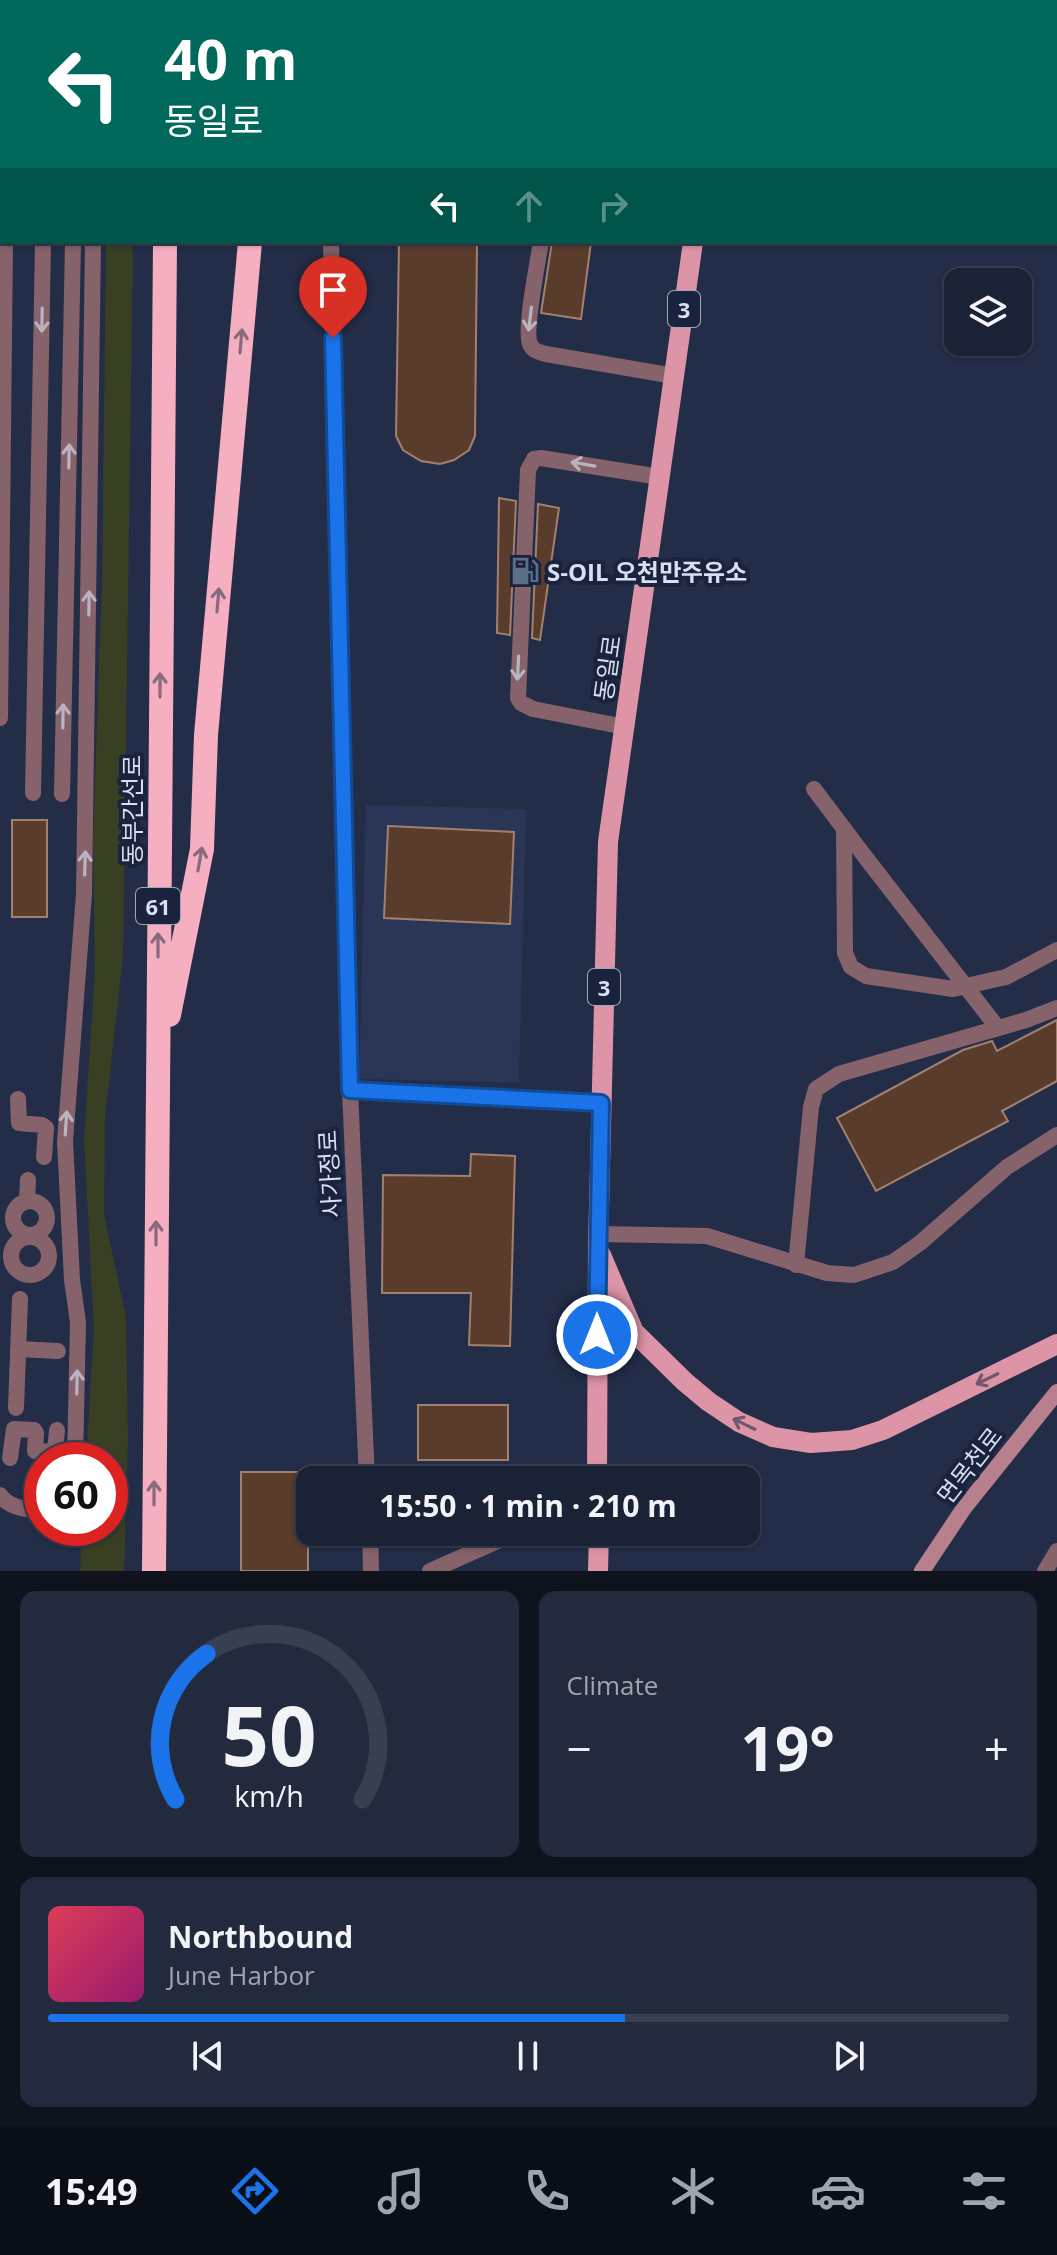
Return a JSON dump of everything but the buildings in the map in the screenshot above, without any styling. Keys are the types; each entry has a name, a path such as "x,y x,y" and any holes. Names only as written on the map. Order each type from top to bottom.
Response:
{"highway":[{"name":"동부간선로","path":"154,1571 165,244"},
{"path":"157,1073 202,849 206,735 250,244"}],"main road":[{"name":"동일로","path":"597,1466 598,1241 608,842 693,244"},
{"path":"598,1241 634,1332 709,1402 739,1422 773,1437 811,1443 862,1437 883,1430 1057,1344"},
{"name":"면목천로","path":"922,1571 964,1508 1057,1392"},
{"path":"598,1571 599,1546"}],"lane":[{"path":"0,718 5,244"},
{"path":"33,793 43,244"},
{"path":"62,794 73,244"},
{"path":"75,1442 78,1322 72,1280 65,1141 83,931 93,244"},
{"name":"사가정로","path":"331,244 350,1090 366,1466"},
{"path":"541,244 528,330 534,350 674,376"},
{"path":"72,320 92,321"},
{"path":"625,727 533,709 518,698 528,470 534,459 541,458 660,477"},
{"path":"64,673 88,674"},
{"path":"814,789 997,1027"},
{"path":"844,829 845,953 851,967 866,976 953,989 986,984 1006,977 1057,950"},
{"path":"796,1265 811,1107 816,1089 839,1074 1026,1020 1057,1008"},
{"path":"350,1090 601,1103"},
{"path":"18,1099 16,1118 19,1123 46,1128 44,1157"},
{"path":"598,1241 707,1236 724,1239 796,1265 827,1273 854,1275 893,1262 920,1243 1007,1167 1057,1135"},
{"path":"27,1201 28,1180"},
{"path":"27,1201 44,1206 48,1217 44,1228 29,1236 19,1231 13,1216 18,1206 27,1201"},
{"path":"16,1408 20,1299"},
{"path":"18,1349 58,1351"},
{"path":"10,1458 14,1429 34,1430 35,1451 52,1454 55,1452 57,1430"},
{"path":"0,1495 5,1502 24,1508"},
{"path":"370,1546 371,1571"},
{"path":"430,1571 486,1546"},
{"path":"1045,1571 1057,1551"}],"shaded area":[{"path":"366,805 526,809 519,1083 359,1079"}],"green space":[{"path":"106,244 133,244 123,956 105,1117 104,1214 126,1318 128,1442 87,1442 94,1329 84,1139 95,971 93,840 102,582"},
{"path":"81,1546 125,1546 124,1571 80,1571"}],"place":[{"name":"S-OIL 오천만주유소","path":"525,571"}],"route":[{"path":"333,338 350,1090 601,1103 597,1335"}]}
